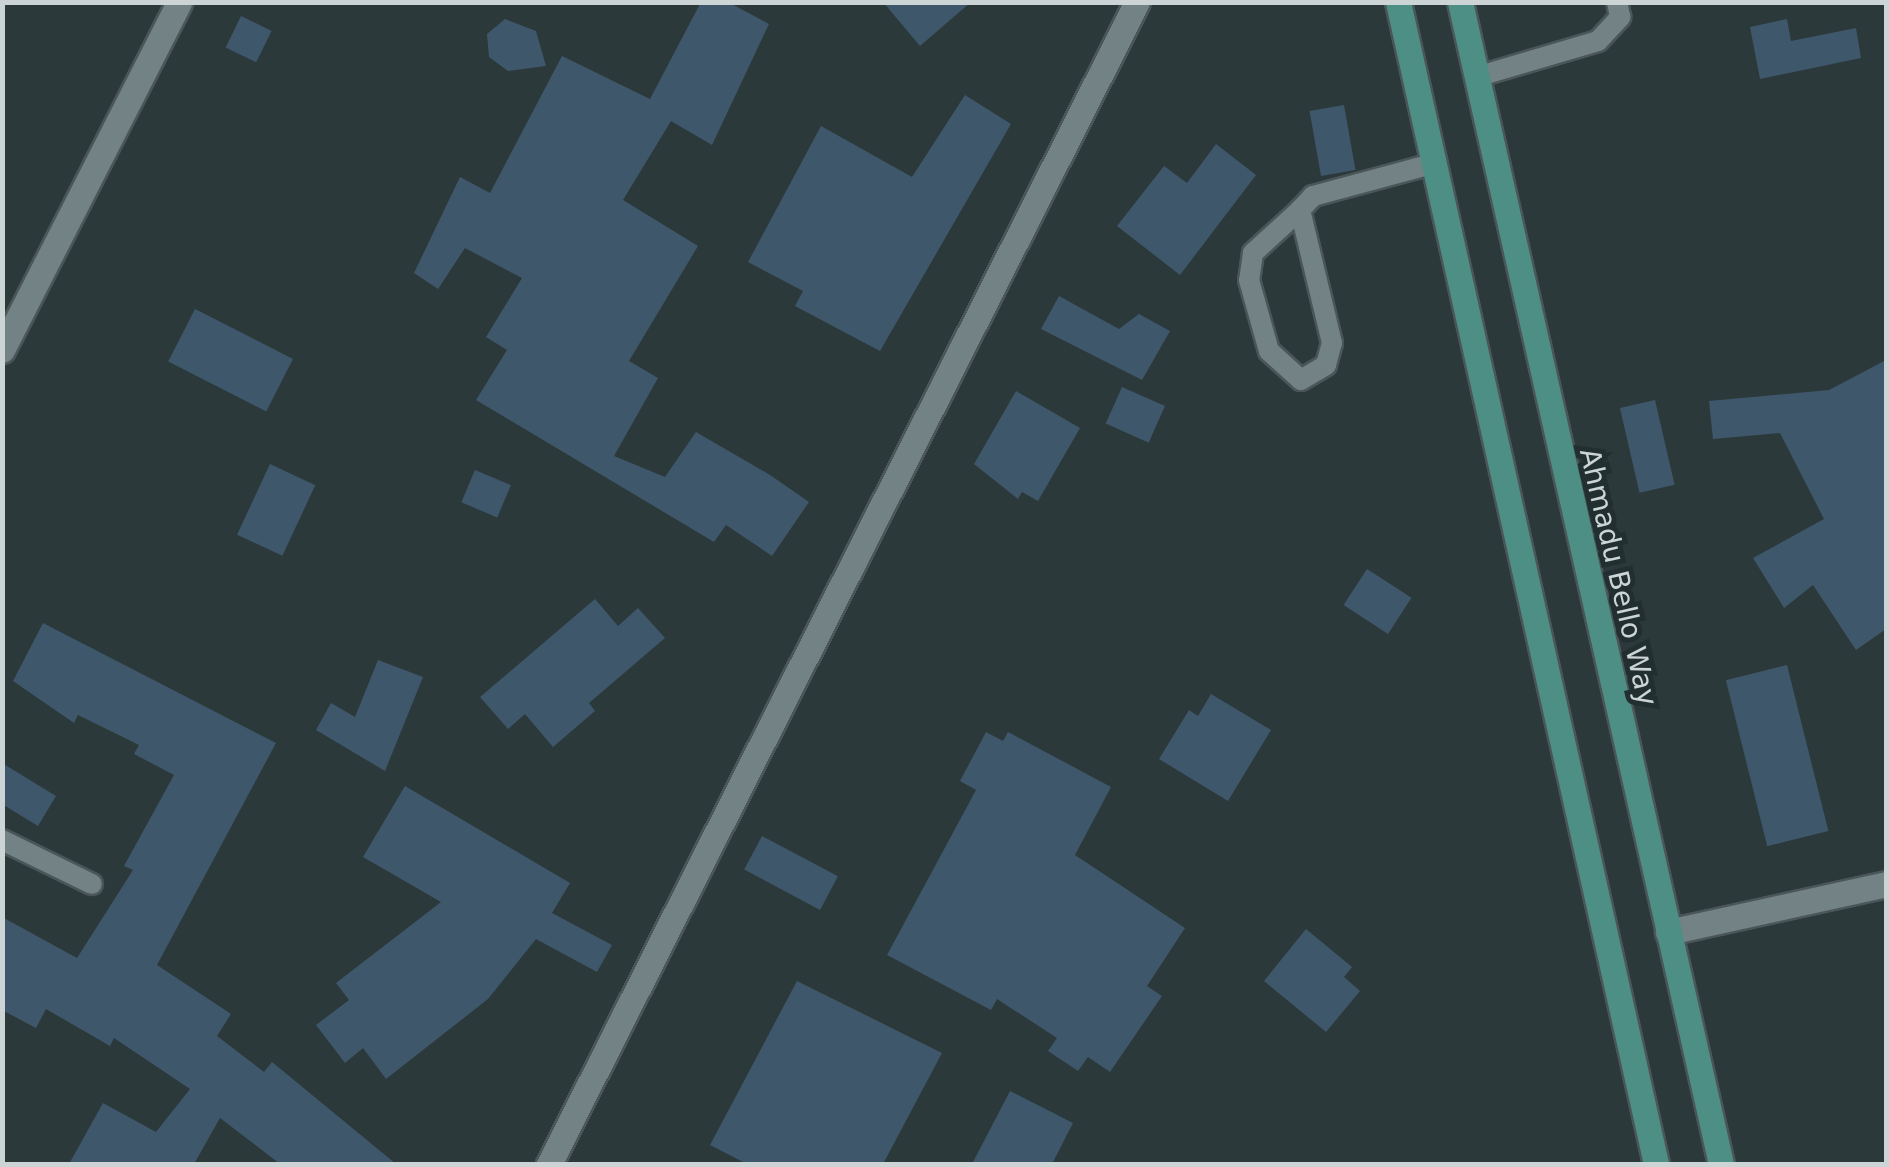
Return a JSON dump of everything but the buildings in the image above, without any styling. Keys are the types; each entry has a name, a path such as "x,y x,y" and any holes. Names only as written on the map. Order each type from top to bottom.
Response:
{"main road":[{"path":"1398,2 1656,1164"},
{"name":"Ahmadu Bello Way","path":"1460,2 1721,1164"}],"street":[{"path":"2,350 179,2"},
{"path":"549,1164 1137,2"},
{"path":"1668,932 1886,884"}],"lane":[{"path":"1476,78 1598,40 1620,17 1618,2"},
{"path":"1300,210 1332,343 1310,379 1277,366 1249,280 1253,253 1313,196 1435,163"},
{"path":"2,840 92,884"}]}
